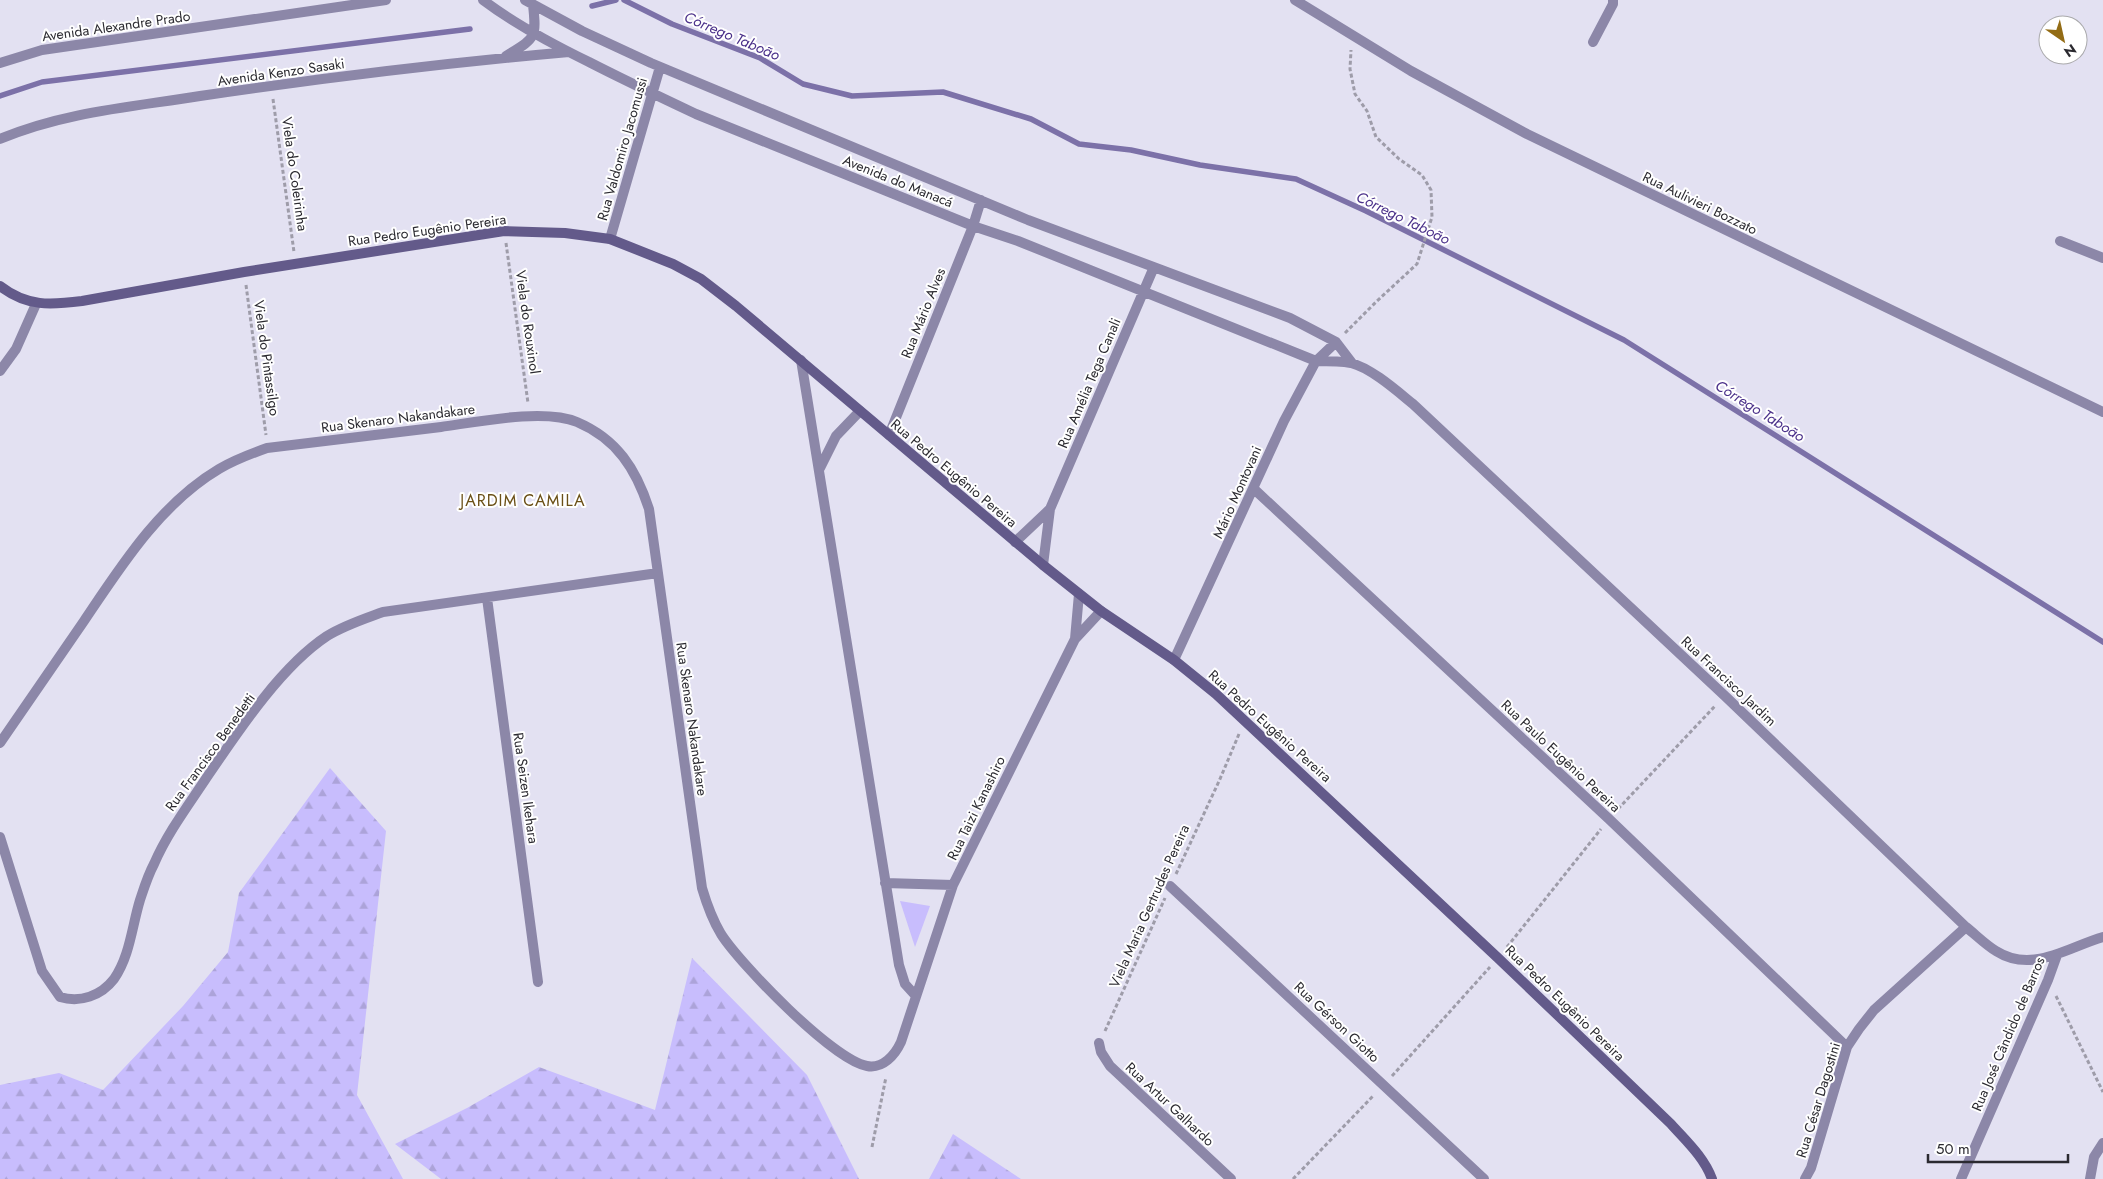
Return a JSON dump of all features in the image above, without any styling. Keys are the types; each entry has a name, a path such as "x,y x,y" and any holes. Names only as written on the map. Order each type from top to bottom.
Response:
{"street":[{"name":"Avenida Alexandre Prado","path":"0,63 42,50 386,0"},
{"name":"Avenida do Manacá","path":"483,0 505,17 535,34 652,94 696,114 973,226 1018,241 1316,360"},
{"name":"Rua Aulivieri Bozzato","path":"1295,0 1411,71 1527,134 2103,412"},
{"path":"1593,42 1613,4 1613,0"},
{"name":"Avenida do Manacá","path":"529,2 582,31 660,67 981,200 1290,318 1336,342"},
{"path":"503,58 524,45 535,34 536,26 529,2"},
{"name":"Avenida Kenzo Sasaki","path":"0,139 28,127 64,117 271,86 503,58 569,52"},
{"name":"Rua Valdomiro Jacomussi","path":"610,239 660,67"},
{"name":"Rua Mário Alves","path":"889,435 973,226 981,200"},
{"name":"Rua Pedro Eugênio Pereira","path":"0,286 18,298 36,304 56,304 504,231 565,233 610,239 673,264 701,280 801,360 1014,542 1079,594 1174,660 1244,719 1671,1124 1693,1148 1709,1170 1712,1179"},
{"path":"2060,241 2103,258"},
{"name":"Rua Amélia Tega Canali","path":"1043,565 1050,509 1154,267"},
{"path":"0,371 16,349 36,304"},
{"name":"Mário Montovani","path":"1174,660 1284,422 1316,360 1336,342"},
{"name":"Rua Francisco Jardim","path":"1336,342 1352,364"},
{"path":"801,360 899,965 905,984 916,995 901,1042 897,1051 889,1059"},
{"name":"Rua Francisco Jardim","path":"1316,360 1352,364 1390,386 1413,404 1725,696 1966,927 1996,952 2013,959 2034,960 2057,955 2103,937"},
{"path":"820,469 836,436 860,411"},
{"name":"Rua Skenaro Nakandakare","path":"0,743 127,558 167,513 192,489 218,470 239,458 267,448 530,416 575,421 593,430 629,462 641,485 649,509 702,888 709,912 737,955 767,987 830,1046 845,1057 867,1066 878,1065 889,1059"},
{"name":"Rua Paulo Eugênio Pereira","path":"1254,489 1609,819 1847,1047"},
{"name":"Rua Amélia Tega Canali","path":"1014,542 1050,509"},
{"name":"Rua Francisco Benedetti","path":"0,837 42,970 60,997 74,1001 89,997 102,990 113,979 124,960 140,899 169,834 236,734 294,663 327,636 355,621 383,612 658,572"},
{"name":"Rua Taizi Kanashiro","path":"1075,639 1079,594"},
{"name":"Rua Seizen Ikehara","path":"487,598 538,982"},
{"name":"Rua Taizi Kanashiro","path":"916,995 954,885 1075,639 1101,611"},
{"path":"885,883 954,885"},
{"name":"Rua Gérson Giotto","path":"1170,886 1484,1179"},
{"name":"Rua César Dagostini","path":"1805,1179 1812,1168 1847,1047 1874,1010 1966,927"},
{"name":"Rua José Cândido de Barros","path":"1961,1179 2048,980 2057,955"},
{"name":"Rua Artur Galhardo","path":"1099,1043 1101,1052 1110,1066 1231,1179"},
{"path":"2090,1179 2094,1157 2103,1143"}],"path":[{"path":"1336,342 1417,264 1432,217 1431,190 1422,175 1399,159 1376,137 1367,111 1355,94 1350,69 1353,34"},
{"name":"Viela do Coleirinha","path":"271,86 295,265"},
{"name":"Viela do Rouxinol","path":"504,231 530,416"},
{"name":"Viela do Pintassilgo","path":"244,272 267,448"},
{"path":"1293,1179 1384,1085 1498,958 1609,819 1725,696"},
{"name":"Viela Maria Gertrudes Pereira","path":"1099,1043 1220,779 1244,719"},
{"path":"2048,980 2103,1092"},
{"path":"872,1147 889,1059"}],"green space":[{"path":"330,768 386,831 357,1095 403,1179 0,1179 0,1085 59,1073 103,1090 183,1006 228,952 239,893"},
{"path":"900,901 930,906 915,947"},
{"path":"692,958 807,1075 859,1179 441,1179 395,1144 467,1108 539,1067 655,1110"},
{"path":"953,1134 1021,1179 929,1179"}],"waterway":[{"path":"592,6 616,0"},
{"name":"Córrego Taboão","path":"624,0 672,24 760,58 803,84 852,96 943,92 1031,119 1079,144 1131,150 1200,165 1296,179 1366,211 1624,340 2103,642"},
{"path":"0,96 42,82 470,29"}],"district":[{"name":"JARDIM CAMILA","path":"523,500"}]}
